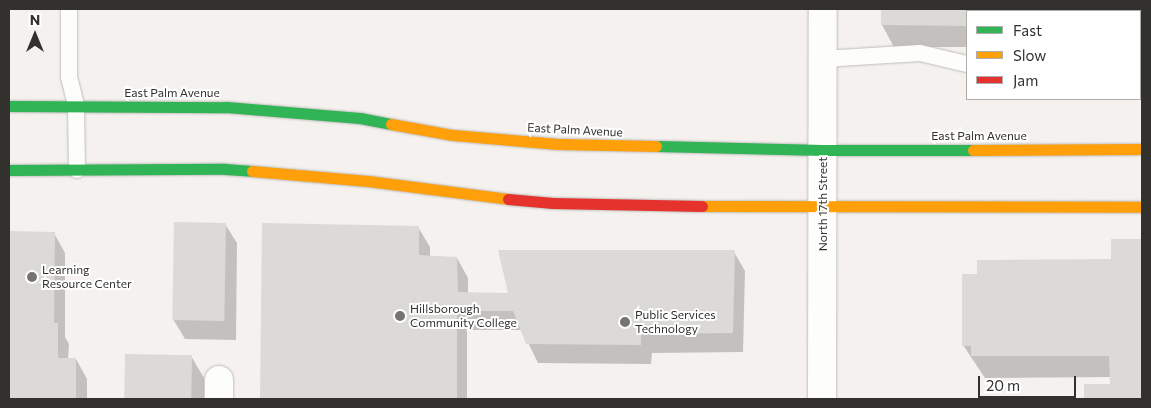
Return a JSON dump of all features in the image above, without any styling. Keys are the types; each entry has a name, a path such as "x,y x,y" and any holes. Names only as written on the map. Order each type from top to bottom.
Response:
{"street":[{"name":"North 17th Street","path":"822,399 823,9"},
{"name":"East Palm Avenue","path":"9,106 226,106 360,118 453,135 558,144 823,150 1142,149"},
{"path":"9,170 225,170 368,181 457,194 553,203 1142,207"}],"lane":[{"path":"69,9 69,77 76,106 77,170"},
{"path":"823,59 920,53 966,64"}],"building":[{"path":"881,9 980,9 966,10 966,26 881,25"},
{"path":"1017,9 1091,9 1091,10"},
{"path":"174,222 226,223 224,321 172,320"},
{"name":"Public Services Technology","path":"262,223 419,226 419,255 457,257 458,292 508,293 498,250 735,250 733,333 641,334 641,345 526,344 513,311 457,311 457,399 260,399"},
{"name":"Learning Resource Center","path":"9,231 55,232 54,323 58,323 58,358 76,358 76,399 9,399"},
{"path":"1111,239 1142,239 1142,399 1084,399 1084,384 1110,384 1109,356 971,356 971,346 962,346 962,274 977,274 977,260 1111,259"},
{"path":"125,354 192,355 191,399 124,399"}],"traffic: fast":[{"path":"9,106 226,107 360,118 391,124"},
{"path":"656,146 823,150 973,150"},
{"path":"9,170 225,169 252,171"}],"traffic: slow":[{"path":"391,124 453,135 558,144 656,146"},
{"path":"973,150 1142,149"},
{"path":"252,171 368,181 508,199"},
{"path":"702,206 1142,207"}],"traffic: jam":[{"path":"508,199 553,203 702,206"}],"place":[{"name":"Learning Resource Center","path":"32,277"},
{"name":"Hillsborough Community College","path":"400,316"},
{"name":"Public Services Technology","path":"625,322"}]}
